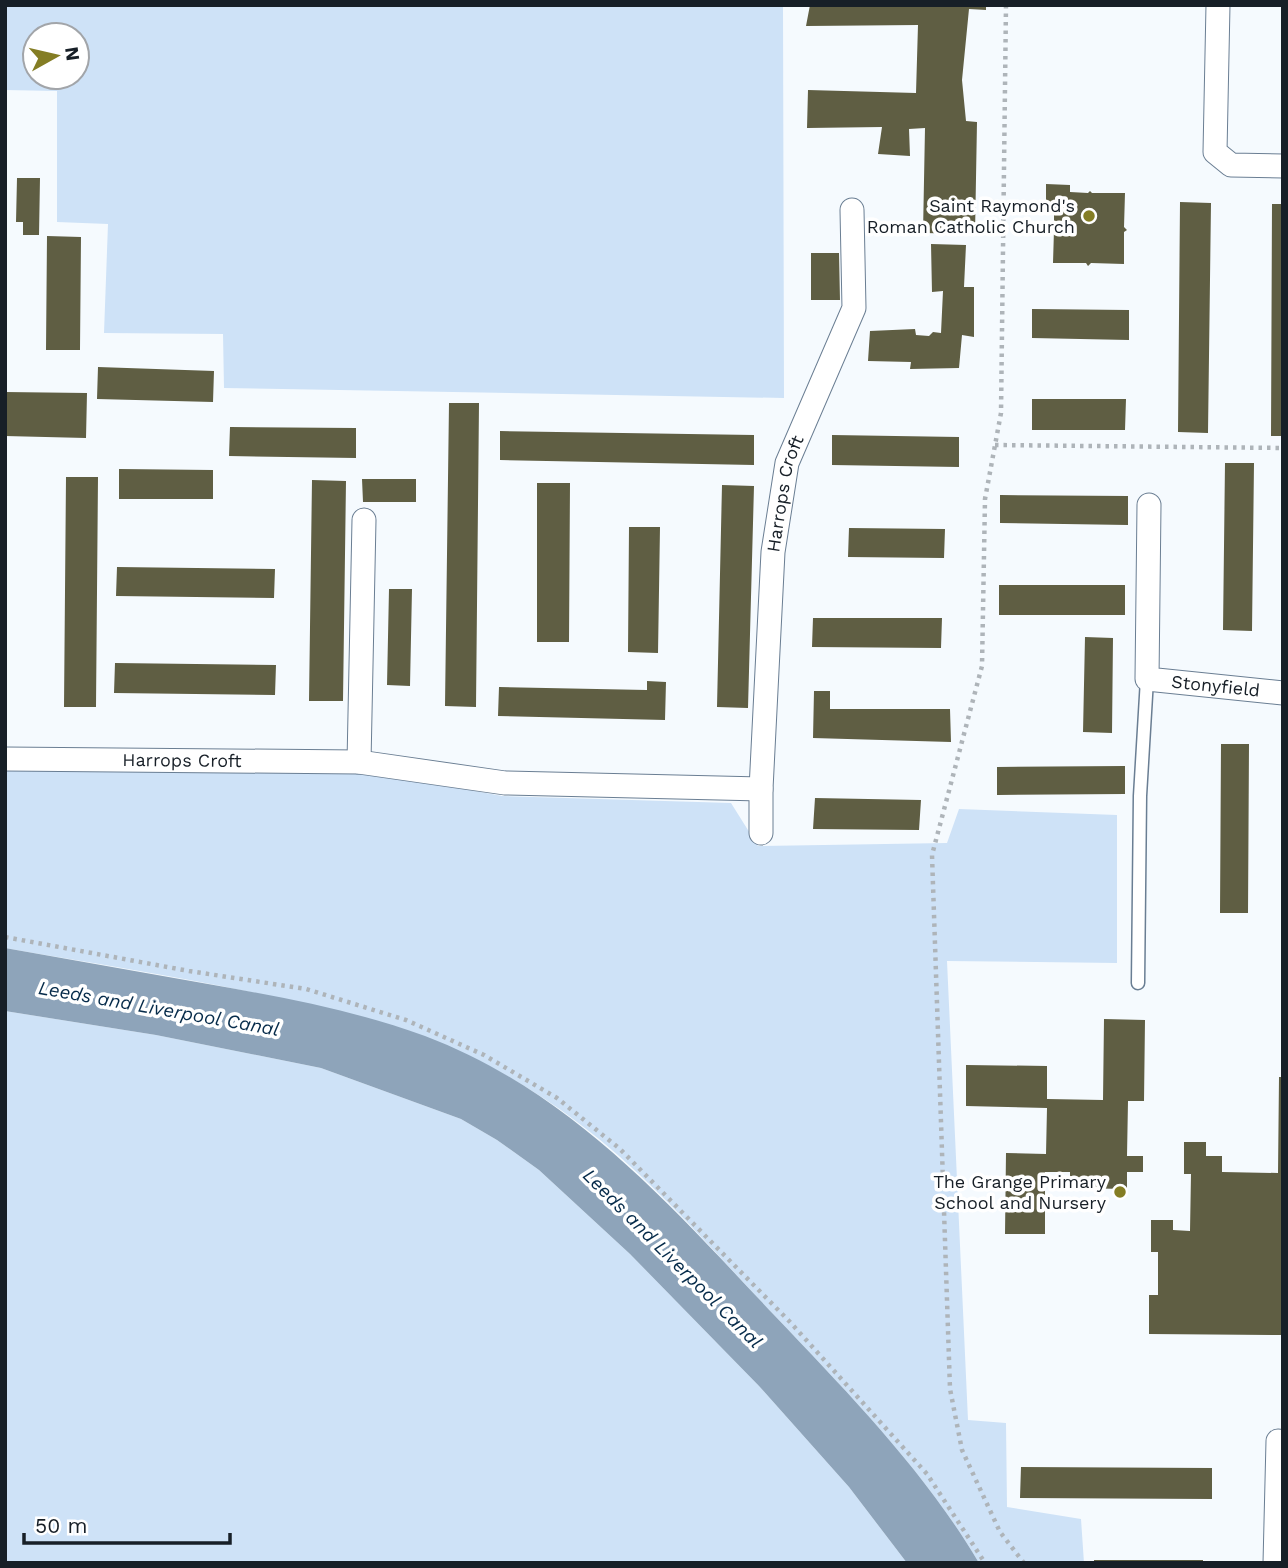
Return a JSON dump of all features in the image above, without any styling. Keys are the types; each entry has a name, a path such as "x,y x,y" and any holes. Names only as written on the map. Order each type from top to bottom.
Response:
{"street":[{"path":"1218,5 1215,152 1231,165 1283,166"},
{"name":"Harrops Croft","path":"761,833 772,552 787,463 854,308 852,210"},
{"path":"1147,679 1149,505"},
{"path":"359,762 364,520"},
{"name":"Stonyfield","path":"1147,679 1283,693"},
{"name":"Harrops Croft","path":"5,759 359,762 505,783 761,789"},
{"path":"1275,1563 1278,1441"}],"lane":[{"path":"1139,983 1140,796 1147,679"}],"path":[{"path":"1006,5 1001,413 985,499 982,666 932,855 950,1389 962,1450 1000,1532 1024,1563"},
{"path":"995,445 1283,448"},
{"path":"5,937 189,971 306,989 406,1020 484,1055 556,1098 620,1149 790,1322 927,1474 985,1563"}],"shaded area":[{"path":"5,5 783,5 784,398 224,388 223,334 104,333 108,224 57,222 57,91 91,91 91,21 21,21 21,90 5,90"},
{"path":"362,770 502,796 731,803 758,846 947,843 959,809 1117,815 1117,963 947,961 968,1420 1006,1423 1007,1507 1081,1519 1084,1563 979,1563 934,1496 884,1434 656,1190 604,1143 543,1098 506,1076 420,1035 301,1003 217,985 5,948 5,771"},
{"path":"5,1011 156,1035 321,1068 461,1119 497,1140 539,1170 630,1254 759,1386 849,1487 907,1563 5,1563"}],"water":[{"name":"Leeds and Liverpool Canal","path":"5,948 263,994 371,1019 425,1036 478,1060 527,1088 573,1120 616,1155 697,1233 884,1434 934,1496 979,1563 907,1563 849,1487 759,1386 630,1254 539,1170 497,1140 461,1119 321,1068 156,1035 5,1011"}],"building":[{"path":"810,5 986,5 986,10 969,9 962,80 966,121 977,122 975,234 923,233 925,128 909,129 910,156 878,154 882,127 807,128 808,90 916,93 918,25 806,26"},
{"path":"17,178 40,178 39,235 23,235 23,222 16,222"},
{"name":"Saint Raymond's Roman Catholic Church","path":"1046,184 1070,185 1070,192 1125,193 1124,227 1127,230 1124,232 1124,264 1091,263 1088,266 1086,263 1053,263 1054,230 1051,227 1054,225 1054,208 1046,208"},
{"path":"1180,202 1211,203 1208,433 1178,432"},
{"path":"1272,204 1283,204 1283,436 1271,436"},
{"path":"47,236 81,237 80,350 46,350"},
{"path":"931,244 966,245 964,287 974,287 974,337 962,335 959,368 910,369 911,362 868,361 870,331 915,329 916,335 929,336 933,332 941,333 943,291 932,292"},
{"path":"811,253 839,253 840,300 811,300"},
{"path":"1032,309 1129,310 1129,340 1032,338"},
{"path":"98,367 214,371 213,402 97,399"},
{"path":"5,392 87,393 86,438 5,436"},
{"path":"1032,399 1126,399 1125,430 1032,430"},
{"path":"449,403 479,403 476,707 445,706"},
{"path":"230,427 356,428 356,458 229,456"},
{"path":"500,431 754,435 754,465 500,460"},
{"path":"832,435 959,437 959,467 832,465"},
{"path":"1225,463 1254,463 1252,631 1223,630"},
{"path":"119,469 213,470 213,499 119,499"},
{"path":"66,477 98,477 96,707 64,707"},
{"path":"362,479 416,479 416,502 363,502"},
{"path":"312,480 346,481 343,701 309,701"},
{"path":"537,483 570,483 569,642 537,642"},
{"path":"722,485 754,486 748,708 717,707"},
{"path":"1000,495 1128,496 1128,525 1000,523"},
{"path":"629,527 660,527 658,653 628,652"},
{"path":"849,528 945,529 944,558 848,557"},
{"path":"117,567 275,569 274,598 116,596"},
{"path":"999,585 1125,585 1125,615 999,615"},
{"path":"389,589 412,589 410,686 387,685"},
{"path":"813,618 942,618 941,648 812,647"},
{"path":"1085,637 1113,638 1112,733 1083,732"},
{"path":"115,663 276,665 275,695 114,693"},
{"path":"647,681 666,682 665,720 498,716 499,687 647,690"},
{"path":"814,691 830,691 830,709 950,709 951,742 813,738"},
{"path":"1221,744 1249,744 1248,913 1220,913"},
{"path":"1125,766 1125,794 997,795 997,767"},
{"path":"815,798 921,800 919,830 813,829"},
{"path":"1104,1019 1145,1020 1144,1101 1128,1101 1127,1156 1143,1156 1143,1172 1127,1172 1127,1189 1070,1188 1070,1172 1045,1172 1045,1234 1005,1234 1006,1153 1046,1154 1047,1108 966,1106 966,1065 1047,1066 1047,1099 1103,1100"},
{"path":"1279,1077 1283,1077 1283,1335 1149,1334 1149,1295 1158,1295 1158,1252 1151,1252 1151,1220 1173,1220 1173,1230 1190,1231 1191,1174 1184,1174 1184,1142 1206,1142 1206,1156 1222,1156 1222,1172 1278,1173"},
{"path":"1021,1467 1212,1468 1212,1499 1020,1498"},
{"path":"1094,1560 1203,1560 1203,1563 1094,1563"}],"place":[{"name":"Saint Raymond's Roman Catholic Church","path":"1089,216"},
{"name":"The Grange Primary School and Nursery","path":"1120,1192"}]}
